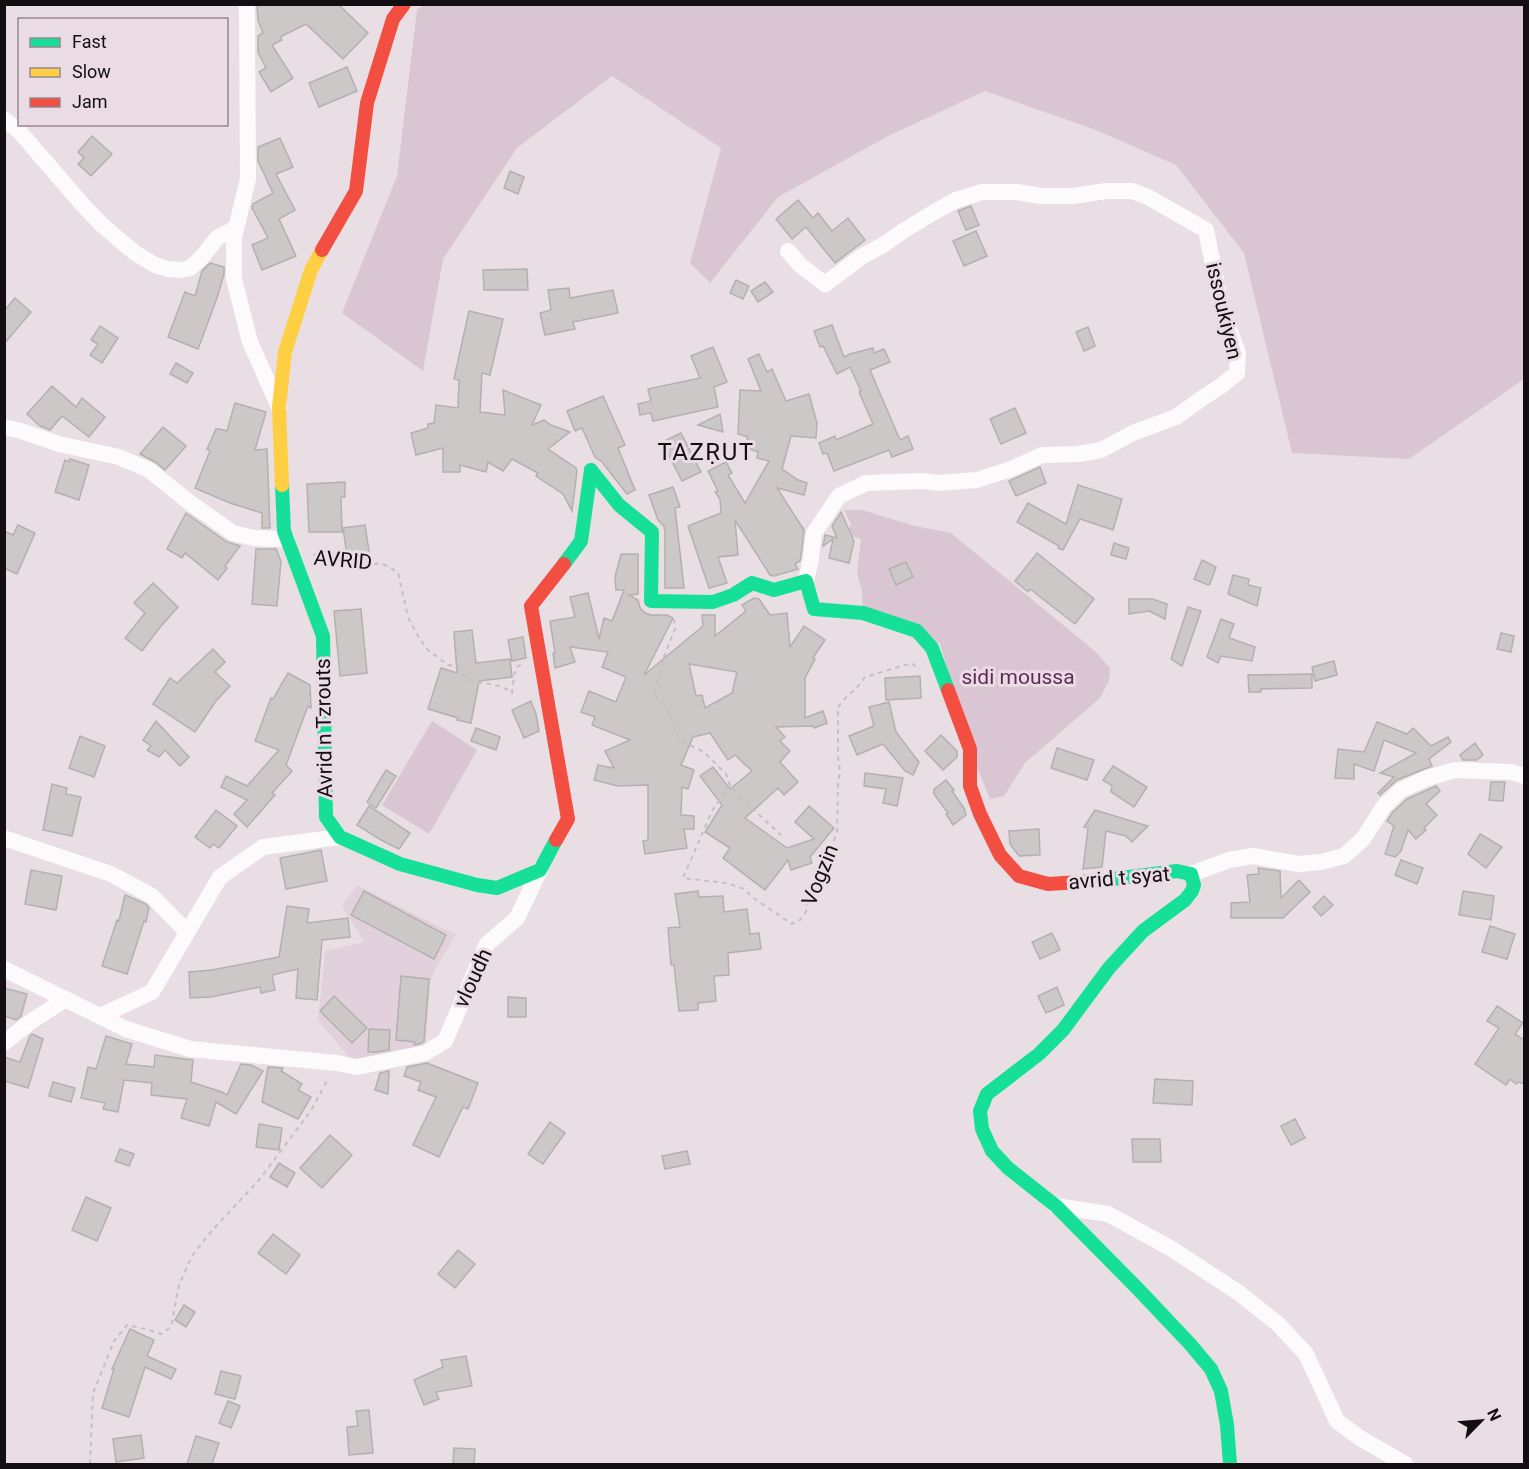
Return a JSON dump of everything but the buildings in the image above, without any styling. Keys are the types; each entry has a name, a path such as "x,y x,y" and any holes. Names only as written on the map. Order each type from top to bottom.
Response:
{"street":[{"path":"246,4 248,179 234,237 234,279 250,342 279,407"},
{"name":"Avrid n Tzrouts","path":"340,837 326,817 323,636 284,531 279,407 285,352 312,270 356,191 367,103 393,20 404,4"},
{"path":"4,119 19,131 102,225 135,253 155,265 168,269 190,268 217,238 236,228"},
{"name":"issoukiyen","path":"788,251 800,265 825,284 861,257 931,213 957,200 982,192 1073,196 1106,191 1132,191 1206,231 1222,310 1238,353 1237,373 1221,386 1176,417 1135,432 1101,450 1078,454 1042,455 1011,469 977,480 939,483 923,481 866,483 838,496 814,533 806,581"},
{"path":"4,427 59,444 119,457 149,470 189,502 233,532 254,538 287,539"},
{"path":"100,1016 152,992 220,877 263,847 340,837 400,864 496,888 540,870 568,819 531,606 581,541 591,470 619,505 652,532 651,601 712,602 733,595 752,583 774,590 806,581"},
{"name":"avrid t syat","path":"806,581 814,609 863,613 916,632 932,648 970,749 970,786 980,814 1000,855 1019,876 1048,884 1082,883 1177,871 1191,874 1194,885 1185,900 1143,931 1108,968 1077,1012 1055,1038 1039,1054 987,1094 980,1111 982,1129 992,1151 1008,1168 1056,1206 1190,1344 1211,1369 1221,1391 1230,1464"},
{"path":"1191,874 1229,860 1253,856 1299,864 1321,862 1344,856 1363,838 1384,806 1401,790 1427,778 1455,770 1512,772 1524,776"},
{"path":"4,838 111,874 152,896 187,932"},
{"name":"vloudh","path":"337,1063 357,1067 425,1053 446,1041 487,944 517,918 540,870"},
{"path":"4,969 126,1029 190,1049 337,1063"},
{"path":"4,1043 30,1022 66,999"},
{"path":"1056,1206 1108,1214 1172,1249 1239,1293 1278,1324 1306,1354 1337,1421 1360,1438 1405,1464"}],"path":[{"name":"AVRID","path":"294,557 301,558 316,554 369,566 376,563 385,564 398,573 408,617 419,638 429,650 448,665 458,668 465,676 475,681 496,684 512,693 514,675 520,665 536,680 544,684"},
{"path":"673,601 675,629 663,659 654,695 666,707 680,740 704,752 726,774 730,785 741,798 782,835"},
{"name":"Vogzin","path":"730,785 712,811 683,878 727,883 744,889 792,924 800,920 806,912 811,885 822,874 824,863 837,833 840,771 838,707 865,677 912,663 921,672"},
{"path":"90,1464 93,1394 114,1341 127,1325 160,1334 171,1327 179,1285 192,1256 265,1171 310,1112 337,1063"}],"shaded area":[{"path":"357,885 456,935 436,967 430,984 425,1053 357,1067 318,1020 325,951 364,942 342,906"}],"green space":[{"path":"424,5 1524,5 1524,379 1409,459 1292,453 1244,253 1176,165 1096,130 985,91 888,136 778,197 710,283 690,263 721,148 612,76 517,148 443,259 423,371 342,313 397,176 417,10"},
{"name":"sidi moussa","path":"844,510 862,510 915,526 951,533 1096,652 1110,668 1109,681 1100,698 1025,763 1004,796 990,799 970,749 940,643 863,613 862,591 857,573 861,539 847,534 851,524"},
{"path":"432,721 477,750 429,834 382,805"}],"traffic: fast":[{"path":"564,564 581,541 591,470"},
{"path":"591,470 619,505 652,532 651,601 713,602 733,595 752,583 774,590 806,581 814,609 863,613 917,631 932,648 948,690"},
{"path":"282,485 284,531 323,636 326,817 340,837 400,864 477,885 497,888 540,870 556,840"},
{"path":"1097,881 1177,871 1191,874 1194,885 1185,900 1143,931 1109,968 1063,1030 1039,1054 987,1094 980,1111 982,1129 992,1151 1008,1168 1056,1206 1138,1289 1211,1369 1221,1391 1230,1464"}],"traffic: slow":[{"path":"282,485 279,407 285,352 311,270 322,250"}],"traffic: jam":[{"path":"322,250 356,191 367,103 393,19 404,4"},
{"path":"556,840 568,819 531,606 564,564"},
{"path":"948,690 970,749 970,786 980,814 1000,855 1019,876 1048,884 1097,881"}],"district":[{"name":"TAZṚUT","path":"706,452"}]}
